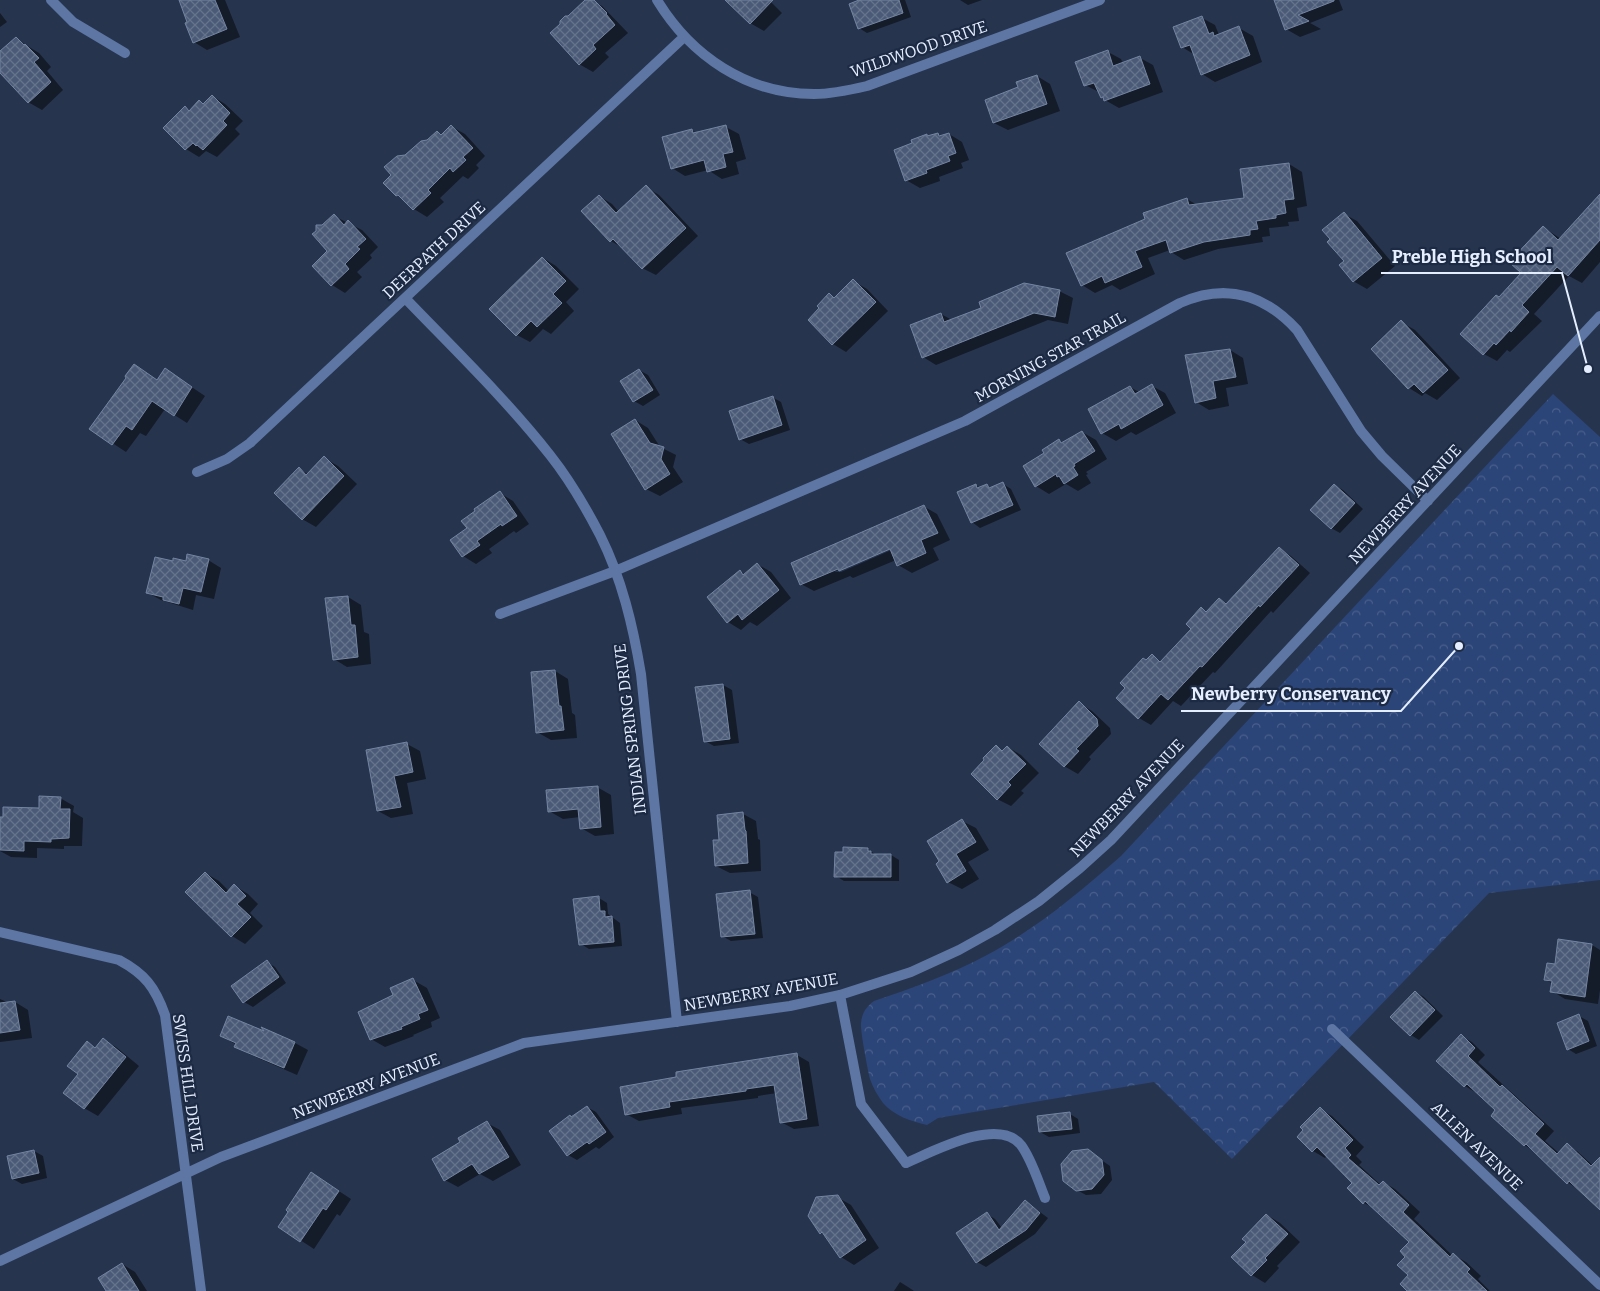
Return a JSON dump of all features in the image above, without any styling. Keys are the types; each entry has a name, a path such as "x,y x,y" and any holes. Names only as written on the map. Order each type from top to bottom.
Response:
{"street":[{"path":"52,0 73,22 125,53"},
{"name":"WILDWOOD DRIVE","path":"657,0 684,37 714,63 738,77 766,88 814,94 841,92 867,86 1100,0"},
{"name":"DEERPATH DRIVE","path":"197,472 227,459 250,443 684,37"},
{"name":"MORNING STAR TRAIL","path":"500,614 615,571 965,421 1180,303 1191,298 1211,294 1233,294 1252,298 1269,305 1285,317 1297,330 1361,431 1382,456 1428,501"},
{"name":"INDIAN SPRING DRIVE","path":"405,298 521,421 551,456 578,495 601,537 615,571 633,627 642,674 677,1022"},
{"name":"NEWBERRY AVENUE","path":"0,1261 221,1157 524,1043 790,1006 840,995 911,972 995,930 1039,901 1111,840 1600,316"},
{"name":"SWISS HILL DRIVE","path":"0,932 113,958 134,968 147,980 158,997 165,1015 201,1291"},
{"path":"840,995 861,1104 906,1163 958,1141 988,1134 1004,1134 1020,1143 1045,1198"},
{"name":"ALLEN AVENUE","path":"1332,1029 1600,1285"}],"green space":[{"path":"1553,394 1600,437 1600,880 1489,893 1232,1159 1154,1082 938,1118 927,1125 903,1117 887,1108 873,1086 866,1060 861,1023 863,1013 869,1006 874,1001 960,968 1005,945 1057,909 1121,856"}],"building":[{"path":"179,0 215,0 227,29 193,43"},
{"path":"585,0 594,0 607,13 615,25 593,45 596,49 579,65 550,33 560,24 560,21 565,16 568,16"},
{"path":"725,0 773,0 750,24"},
{"path":"859,0 899,0 903,13 858,29 849,4"},
{"path":"1274,0 1334,1 1298,15 1309,21 1285,30"},
{"path":"1202,16 1209,34 1213,32 1214,36 1239,26 1250,55 1201,75 1190,45 1181,48 1173,27"},
{"path":"16,37 39,58 34,62 51,82 28,103 0,73 0,51"},
{"path":"1108,50 1113,66 1140,56 1150,84 1104,101 1094,83 1084,86 1075,62"},
{"path":"1037,75 1047,104 993,123 985,100 1018,87 1016,82"},
{"path":"212,95 230,113 223,121 227,125 203,150 193,143 185,150 163,128 185,106 189,111 199,100 203,104"},
{"path":"451,125 473,148 463,157 466,160 453,172 450,168 428,190 431,193 413,210 383,183 391,175 384,167 397,156 405,155 421,141 427,140 437,131 441,135"},
{"path":"726,125 733,152 723,154 726,167 707,172 704,160 671,169 662,137 692,129 693,133"},
{"path":"938,133 939,136 949,133 956,153 948,156 950,161 926,170 927,173 905,181 894,150 912,143 911,140 927,134 927,136"},
{"path":"1289,163 1294,199 1284,200 1286,213 1276,215 1276,218 1256,221 1258,229 1250,230 1250,235 1204,242 1170,253 1166,240 1135,251 1142,267 1105,283 1102,276 1081,286 1066,253 1145,219 1143,213 1187,198 1189,205 1244,198 1240,169"},
{"path":"646,185 686,228 642,269 613,239 610,242 581,211 599,195 616,213"},
{"path":"1600,194 1600,240 1568,276 1557,267 1522,305 1529,312 1511,332 1510,330 1496,345 1494,343 1483,355 1460,334 1496,295 1499,297 1521,273 1509,262 1543,226 1558,240"},
{"path":"1344,212 1382,258 1353,282 1339,265 1344,261 1327,242 1330,239 1322,230"},
{"path":"334,214 344,225 348,220 366,239 357,247 360,249 345,264 349,269 331,286 312,266 327,251 312,234 316,231 316,225 322,225"},
{"path":"542,257 566,281 553,294 562,303 537,327 531,321 516,336 489,309"},
{"path":"853,279 876,302 832,345 808,320 829,293 834,298"},
{"path":"1024,283 1060,290 1055,317 1034,313 922,358 910,325 941,313 944,322 981,308 979,302"},
{"path":"1401,320 1448,370 1423,393 1414,384 1408,389 1371,349"},
{"path":"1230,349 1236,377 1213,381 1216,398 1195,403 1185,355"},
{"path":"134,364 157,380 165,368 192,387 174,416 152,401 132,430 126,426 112,445 89,429"},
{"path":"639,369 653,390 633,402 620,381"},
{"path":"1152,384 1163,405 1121,429 1119,424 1101,434 1088,409 1130,386 1135,394"},
{"path":"773,396 782,425 739,440 729,411"},
{"path":"635,419 650,443 664,447 661,459 670,474 645,490 611,434"},
{"path":"1082,431 1095,451 1074,464 1075,466 1073,467 1078,475 1064,484 1056,474 1035,487 1023,466 1044,453 1042,450 1059,439 1061,443"},
{"path":"324,456 344,476 302,520 274,493 299,467 306,475"},
{"path":"1003,482 1013,505 971,523 957,492 976,484 977,488 987,484 989,488"},
{"path":"1334,484 1355,503 1331,529 1310,510"},
{"path":"500,491 517,516 502,526 501,524 477,541 480,545 462,557 450,540 467,528 461,521 475,511 474,509"},
{"path":"924,505 938,533 921,540 926,553 897,566 890,549 800,585 791,563"},
{"path":"1279,547 1299,565 1168,700 1161,694 1138,719 1116,698 1125,688 1120,683 1143,658 1146,660 1152,654 1160,662 1191,629 1186,624 1201,607 1206,612 1219,598 1226,604"},
{"path":"187,554 209,559 201,592 183,588 179,604 163,600 163,597 146,593 155,557 173,561 173,558 186,561"},
{"path":"757,563 779,590 742,620 738,614 727,623 707,597 740,570 743,575"},
{"path":"348,596 351,625 355,625 358,657 333,660 325,598"},
{"path":"555,670 564,730 536,733 531,672"},
{"path":"723,684 730,739 704,742 695,687"},
{"path":"1079,701 1097,719 1098,726 1076,749 1079,751 1064,767 1039,744"},
{"path":"407,742 413,772 394,776 401,807 377,811 366,750"},
{"path":"996,745 1002,751 1007,746 1026,764 1008,782 1011,785 997,800 971,774"},
{"path":"598,786 601,827 580,829 578,809 548,812 546,790"},
{"path":"39,796 61,797 60,809 70,809 69,838 51,839 51,842 24,841 24,851 0,850 0,817 3,817 3,807 39,808"},
{"path":"743,812 748,863 715,866 713,840 719,840 717,815"},
{"path":"962,819 976,842 956,854 966,871 947,883 936,864 939,861 927,841"},
{"path":"843,847 868,848 871,854 891,854 891,877 834,877 835,852 843,852"},
{"path":"205,872 226,893 234,884 246,896 237,904 251,917 231,937 185,892"},
{"path":"750,890 755,934 721,937 716,894"},
{"path":"599,896 600,911 605,911 605,917 612,916 614,942 579,945 573,899"},
{"path":"1558,939 1592,944 1585,997 1550,992 1552,981 1544,980 1547,963 1555,964"},
{"path":"267,960 279,977 243,1003 231,986"},
{"path":"413,978 428,1010 418,1014 420,1019 401,1027 402,1029 370,1040 358,1012 393,995 390,988"},
{"path":"1415,991 1435,1010 1410,1036 1390,1017"},
{"path":"15,1001 20,1030 0,1033 0,1003"},
{"path":"1579,1014 1589,1041 1567,1050 1557,1023"},
{"path":"228,1016 264,1031 261,1027 295,1042 284,1068 234,1047 236,1043 220,1036"},
{"path":"1461,1034 1475,1048 1468,1056 1500,1087 1502,1085 1544,1124 1535,1134 1557,1154 1567,1143 1591,1166 1600,1157 1600,1210 1569,1181 1567,1184 1526,1144 1524,1146 1491,1116 1495,1110 1467,1084 1464,1087 1436,1061"},
{"path":"103,1038 126,1057 84,1109 63,1093 78,1074 67,1066 87,1041 95,1048"},
{"path":"797,1053 807,1119 780,1123 774,1085 669,1102 670,1107 625,1115 620,1087 676,1077 676,1072"},
{"path":"587,1106 606,1132 567,1156 549,1131 570,1115 571,1117"},
{"path":"1320,1107 1353,1140 1345,1148 1351,1155 1348,1158 1379,1185 1383,1181 1409,1205 1403,1212 1450,1257 1453,1253 1470,1269 1467,1272 1487,1291 1407,1291 1400,1284 1408,1275 1397,1265 1405,1257 1400,1251 1409,1242 1365,1201 1363,1204 1347,1188 1352,1183 1317,1147 1312,1152 1297,1137 1303,1130 1300,1127"},
{"path":"1070,1112 1072,1129 1039,1132 1037,1116"},
{"path":"487,1121 509,1157 479,1174 472,1164 444,1181 432,1159 460,1142 458,1138"},
{"path":"1088,1149 1102,1160 1104,1175 1092,1189 1076,1191 1063,1181 1061,1164 1072,1151"},
{"path":"34,1150 39,1173 12,1179 7,1156"},
{"path":"311,1172 339,1191 326,1210 323,1208 300,1242 278,1227 288,1212 286,1210"},
{"path":"838,1195 866,1240 840,1258 808,1216 816,1197"},
{"path":"1025,1200 1040,1213 1026,1230 976,1263 956,1233 987,1212 999,1230"},
{"path":"1266,1214 1288,1234 1251,1276 1231,1257 1246,1242 1242,1239"},
{"path":"122,1263 139,1291 106,1291 98,1278"}],"place":[{"name":"Preble High School","path":"1588,369"},
{"name":"Newberry Conservancy","path":"1459,646"}]}
